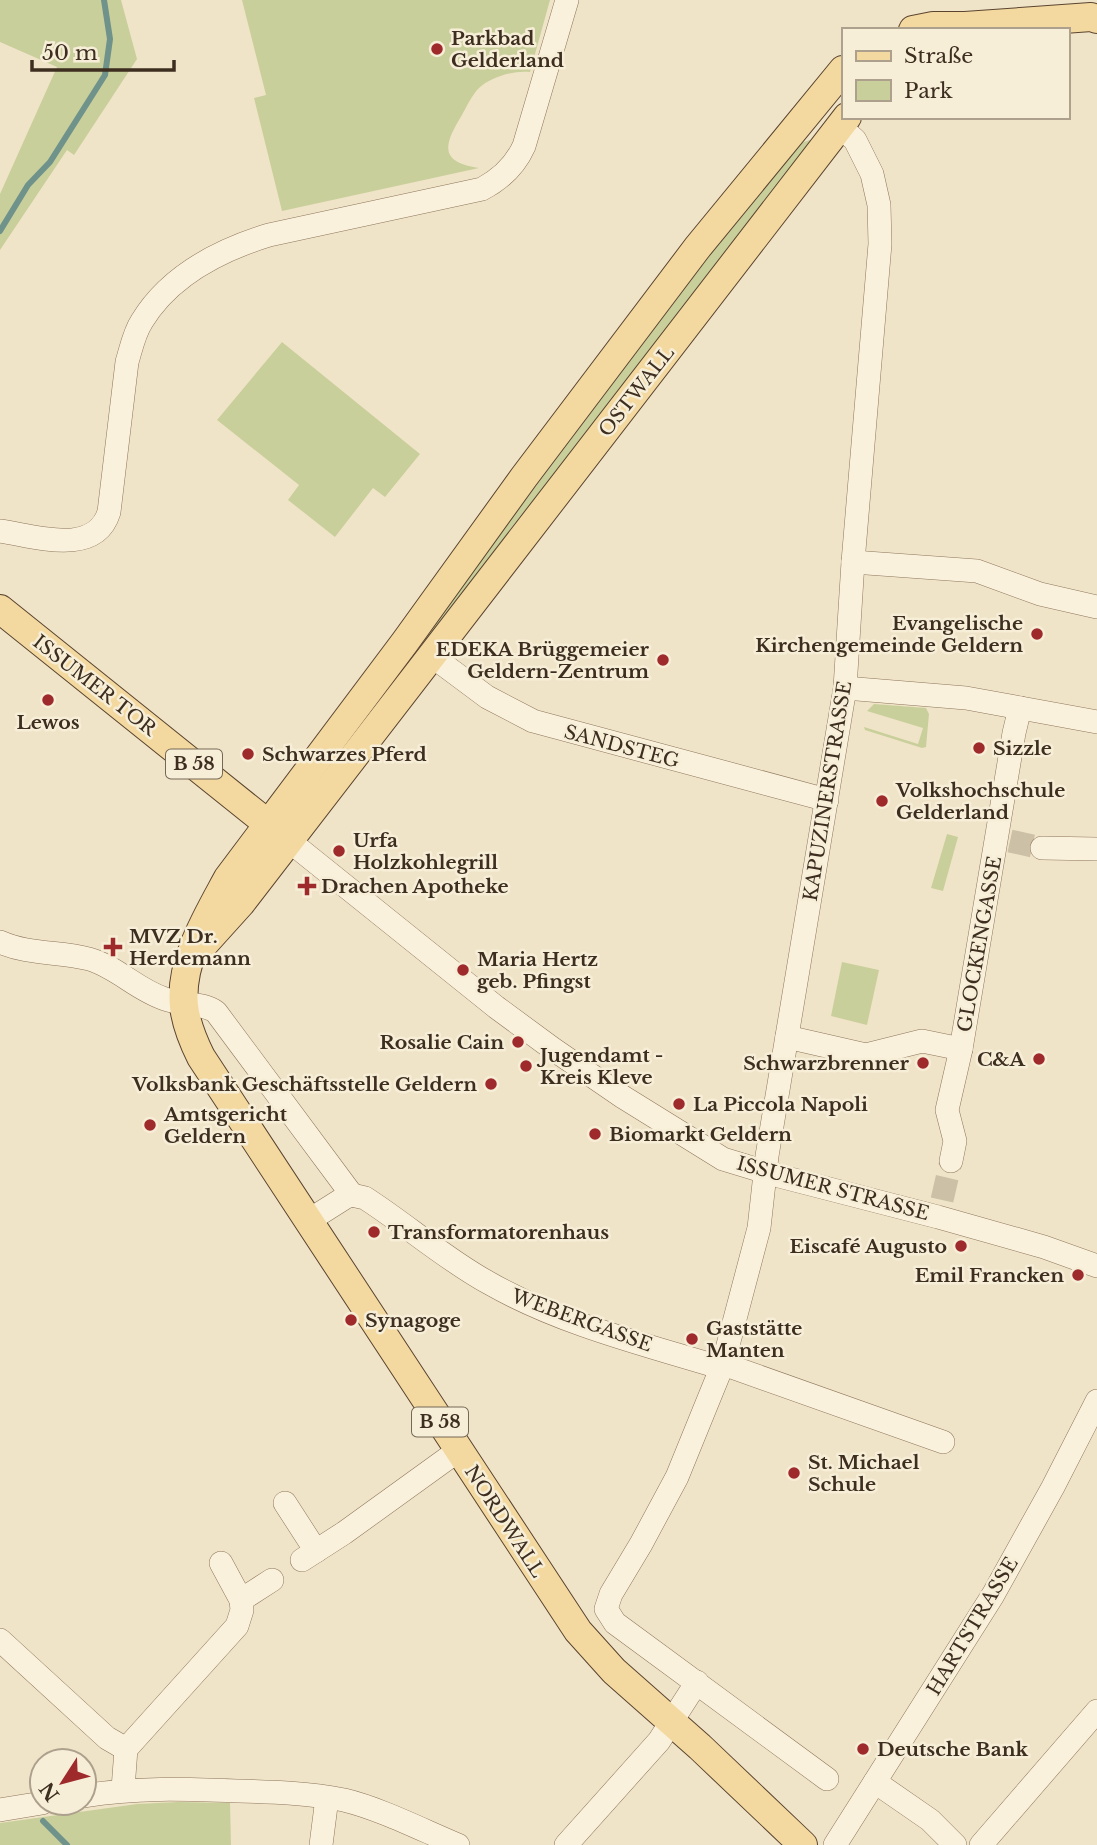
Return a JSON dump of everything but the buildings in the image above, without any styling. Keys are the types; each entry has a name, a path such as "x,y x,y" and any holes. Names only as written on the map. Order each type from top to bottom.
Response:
{"main road":[{"path":"923,28 960,28 1095,17"},
{"name":"OSTWALL","path":"279,832 405,642 524,477 697,248 842,71"},
{"path":"802,118 843,122"},
{"name":"OSTWALL","path":"279,832 432,656 843,122"},
{"name":"ISSUMER TOR","path":"0,609 279,832"},
{"path":"405,642 432,656"},
{"name":"NORDWALL","path":"279,832 228,878 207,917 191,959 183,1004 192,1038 201,1057 578,1631 614,1671 671,1720 803,1845"}],"street":[{"path":"0,531 79,540 100,531 109,512 127,362 133,341 141,322 158,302 174,285 208,259 237,245 270,235 482,189 499,180 519,157 524,146 567,0"},
{"name":"KAPUZINERSTRASSE","path":"691,1677 615,1623 606,1609 607,1602 677,1477 722,1366 759,1228 787,1037 842,712 869,400 880,221 876,189 864,155 843,122"},
{"path":"853,562 977,571 1040,594 1097,607"},
{"name":"SANDSTEG","path":"432,656 487,697 533,722 827,800"},
{"path":"845,688 942,695 1097,722"},
{"name":"GLOCKENGASSE","path":"951,1161 955,1141 947,1110 1004,840 1014,733 1020,708"},
{"name":"ISSUMER STRASSE","path":"279,832 496,1007 553,1049 623,1097 723,1159 766,1172 940,1209 1097,1266"},
{"path":"1042,848 1097,849"},
{"path":"0,942 29,952 89,959 155,996 183,1004 204,1006 222,1016 352,1195 308,1221"},
{"name":"GLOCKENGASSE","path":"787,1037 866,1055 922,1041 961,1049"},
{"name":"WEBERGASSE","path":"352,1195 365,1198 454,1262 537,1307 630,1341 722,1366 943,1442"},
{"name":"HARTSTRASSE","path":"835,1845 993,1595 1054,1487 1097,1401"},
{"path":"285,1503 309,1556 459,1450"},
{"path":"123,1789 126,1749 237,1626 242,1609 241,1600 221,1563"},
{"path":"241,1600 272,1580"},
{"path":"0,1640 107,1738 126,1749"},
{"path":"566,1845 659,1741 691,1677 827,1779"},
{"path":"981,1845 1097,1711"},
{"path":"875,1782 930,1820 955,1845"},
{"path":"98,1793 123,1789 293,1793 359,1805 458,1845"},
{"path":"321,1845 327,1798"},
{"path":"0,1810 28,1805"}],"green space":[{"path":"0,0 121,0 137,59 74,155 67,150 0,250 0,194 57,67 0,42"},
{"path":"242,0 550,0 530,72 503,75 479,88 452,134 448,150 451,156 456,161 479,168 282,211 254,98 266,95"},
{"path":"810,140 813,142 431,648 415,639 676,292 801,143"},
{"path":"282,342 420,454 385,497 373,488 335,537 288,500 299,485 217,420"},
{"path":"874,704 926,708 929,714 926,747 865,730 864,727 918,744 923,728 867,711"},
{"path":"947,834 958,837 943,891 931,888"},
{"path":"842,962 879,970 867,1025 831,1016"},
{"path":"230,1803 231,1845 0,1845 0,1823 43,1817 98,1817 98,1809 137,1804"}],"waterway":[{"path":"0,231 28,185 50,162 105,75 110,39 104,0"},
{"path":"43,1821 67,1845"}],"tunnel":[{"path":"1010,841 1042,848"},
{"path":"942,1200 951,1161"}],"place":[{"name":"Parkbad Gelderland","path":"437,49"},
{"name":"Evangelische Kirchengemeinde Geldern","path":"1037,634"},
{"name":"EDEKA Brüggemeier Geldern-Zentrum","path":"663,660"},
{"name":"Lewos","path":"48,700"},
{"name":"Sizzle","path":"979,748"},
{"name":"Schwarzes Pferd","path":"248,754"},
{"name":"Volkshochschule Gelderland","path":"882,801"},
{"name":"Urfa Holzkohlegrill","path":"339,851"},
{"name":"Drachen Apotheke","path":"307,886"},
{"name":"MVZ Dr. Herdemann","path":"113,947"},
{"name":"Maria Hertz geb. Pfingst","path":"463,970"},
{"name":"Rosalie Cain","path":"518,1042"},
{"name":"C&A","path":"1039,1059"},
{"name":"Schwarzbrenner","path":"923,1063"},
{"name":"Jugendamt - Kreis Kleve","path":"526,1066"},
{"name":"Volksbank Geschäftsstelle Geldern","path":"491,1084"},
{"name":"La Piccola Napoli","path":"679,1104"},
{"name":"Amtsgericht Geldern","path":"150,1125"},
{"name":"Biomarkt Geldern","path":"595,1134"},
{"name":"Transformatorenhaus","path":"374,1232"},
{"name":"Eiscafé Augusto","path":"961,1246"},
{"name":"Emil Francken","path":"1078,1275"},
{"name":"Synagoge","path":"351,1320"},
{"name":"Gaststätte Manten","path":"692,1339"},
{"name":"St. Michael Schule","path":"794,1473"},
{"name":"Deutsche Bank","path":"863,1749"}]}
